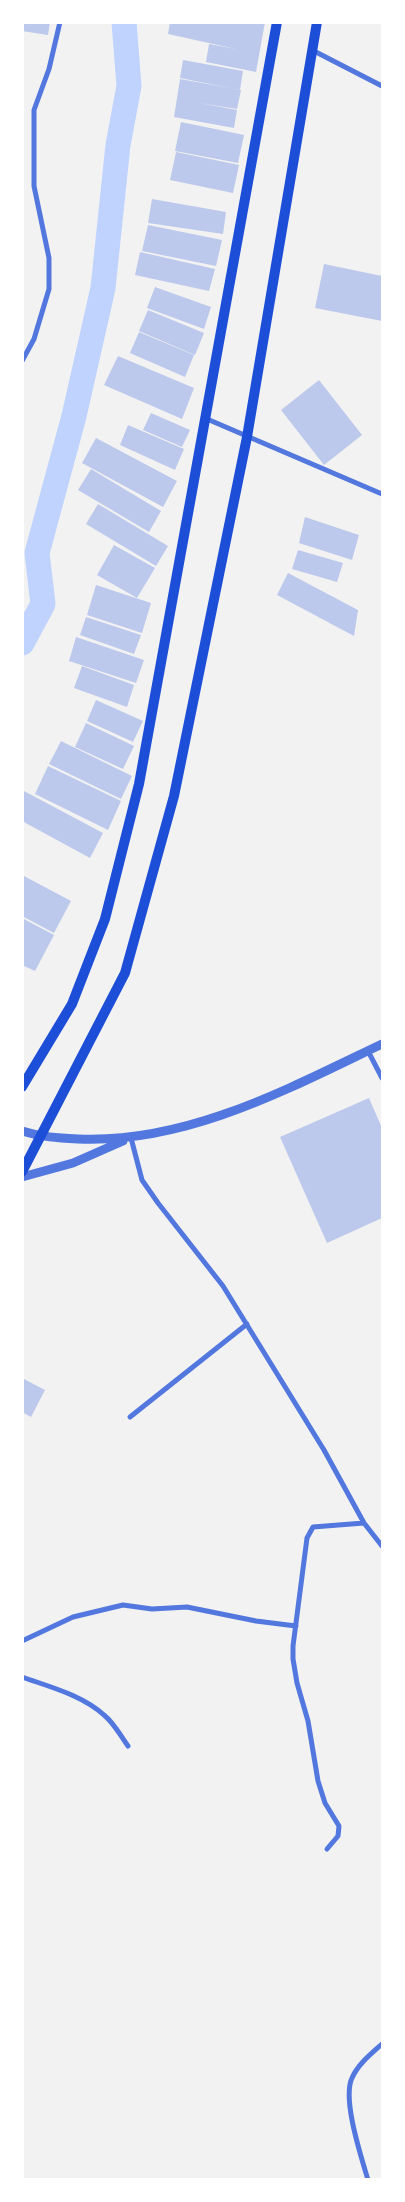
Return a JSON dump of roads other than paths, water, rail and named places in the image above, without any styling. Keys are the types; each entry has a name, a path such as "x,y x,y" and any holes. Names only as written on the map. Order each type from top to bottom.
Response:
{"main road":[{"path":"22,1087 72,1004 105,919 139,784 207,419 277,22"},
{"path":"22,1172 125,973 174,796 247,437 317,22"}],"street":[{"path":"22,361 34,339 49,289 49,258 34,186 34,110 49,68 60,22"},
{"path":"312,49 382,86"},
{"path":"207,419 382,494"},
{"path":"22,1131 41,1137 101,1140 131,1138 180,1127 236,1110 382,1044"},
{"path":"368,1051 382,1078"},
{"path":"22,1177 73,1163 131,1138"},
{"path":"131,1138 142,1180 158,1204 223,1286 324,1450 364,1523 382,1546"},
{"path":"130,1417 246,1324"},
{"path":"327,1850 338,1836 339,1826 325,1803 318,1781 308,1722 297,1683 293,1659 296,1626 307,1538 313,1527 364,1523"},
{"path":"22,1642 73,1617 123,1605 152,1609 187,1607 256,1621 296,1626"},
{"path":"22,1677 70,1694 93,1706 110,1721 128,1746"},
{"path":"368,2180 354,2127 349,2088 352,2077 360,2065 382,2044"}],"waterway":[{"path":"22,643 43,604 37,553 74,416 103,288 118,145 129,86 124,22"}]}
